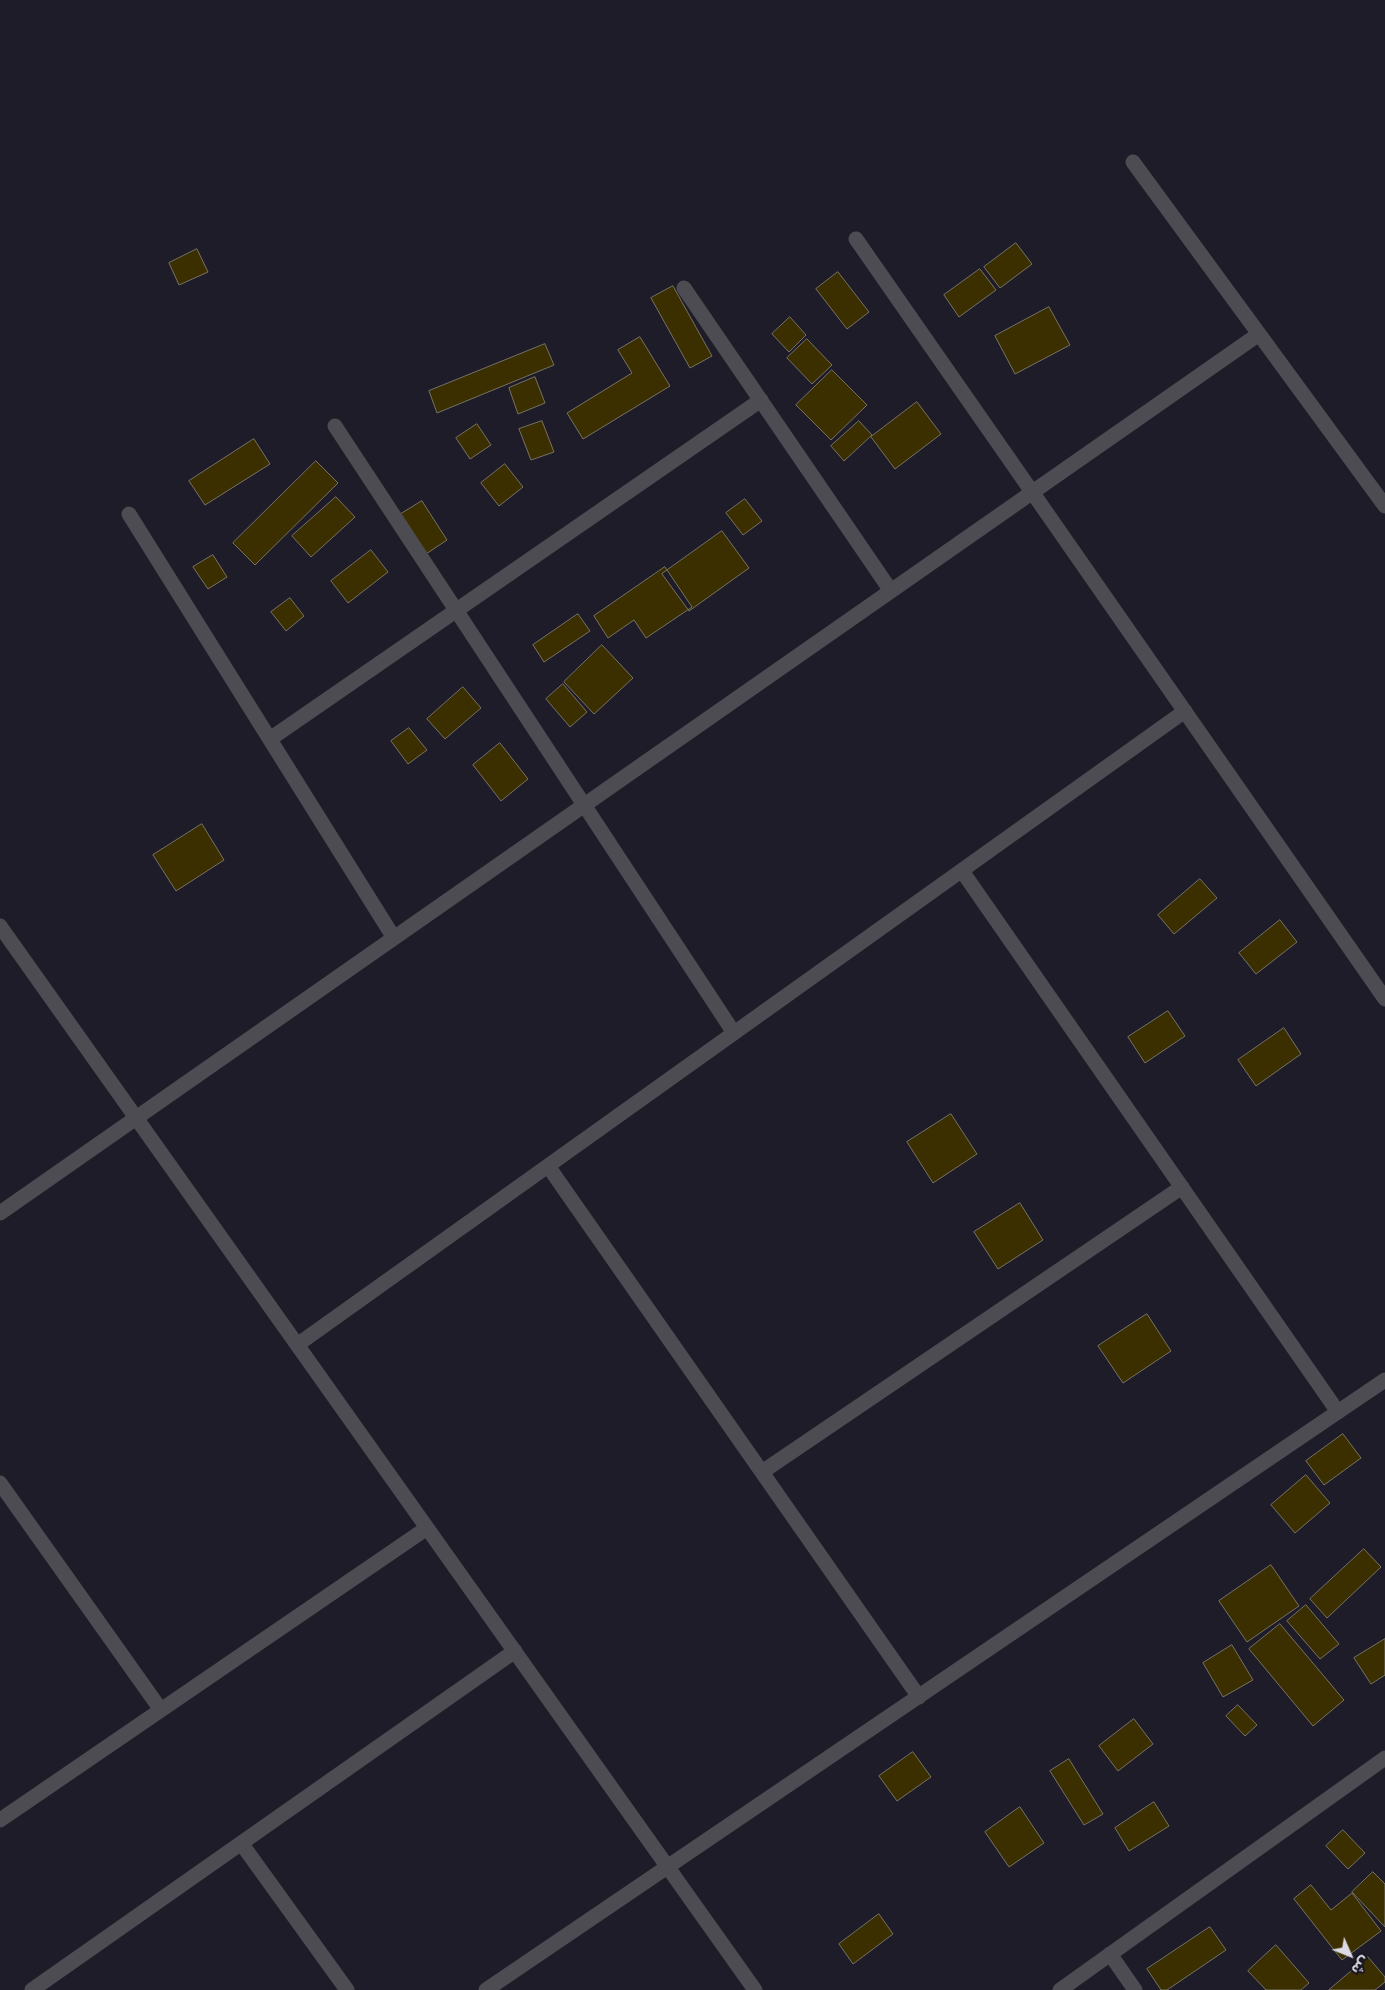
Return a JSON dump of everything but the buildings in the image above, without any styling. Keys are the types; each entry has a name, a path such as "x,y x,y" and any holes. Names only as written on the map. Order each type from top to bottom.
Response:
{"street":[{"path":"1133,162 1385,506"},
{"path":"856,239 1185,711 1380,981 1385,999"},
{"path":"684,288 890,591"},
{"path":"0,1213 1259,334"},
{"path":"270,739 761,400"},
{"path":"335,426 734,1033"},
{"path":"129,514 394,938"},
{"path":"297,1345 1185,711"},
{"path":"962,871 1338,1412"},
{"path":"0,926 755,1990"},
{"path":"548,1166 919,1697"},
{"path":"762,1472 1182,1188"},
{"path":"486,1990 1385,1380"},
{"path":"0,1483 161,1710"},
{"path":"0,1820 427,1528"},
{"path":"32,1990 515,1651"},
{"path":"1060,1990 1385,1758"},
{"path":"241,1843 347,1990"},
{"path":"1110,1954 1135,1990"}]}
